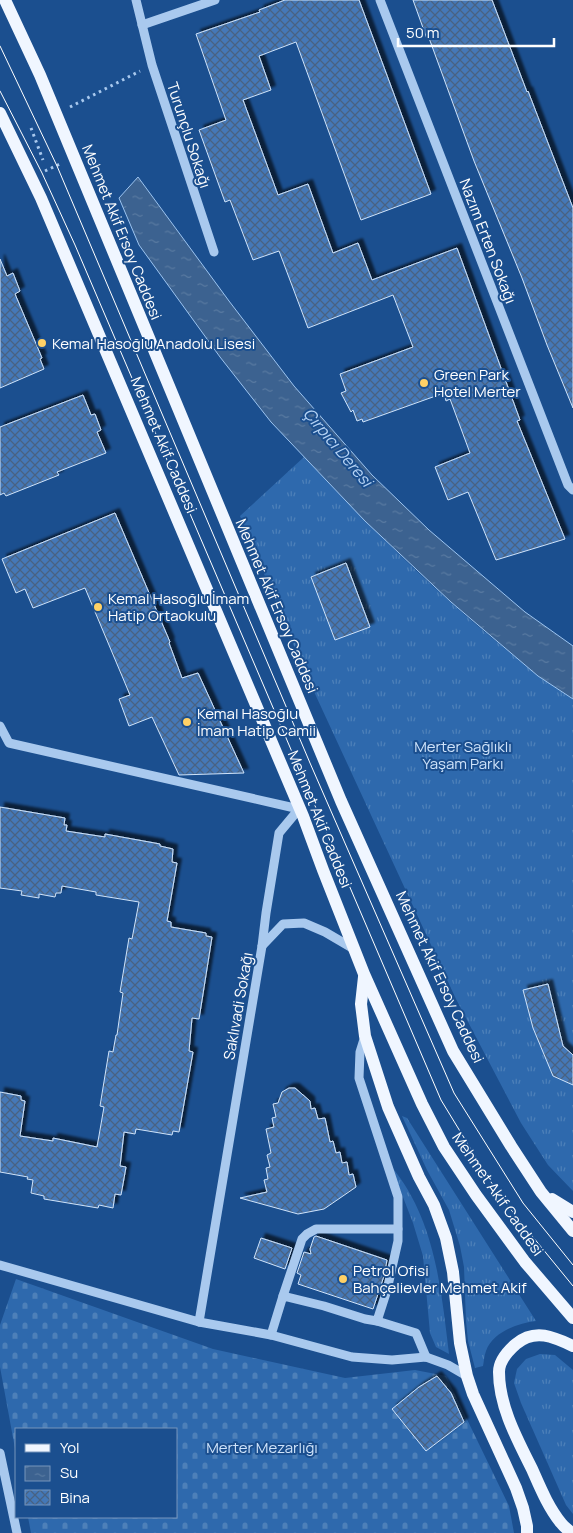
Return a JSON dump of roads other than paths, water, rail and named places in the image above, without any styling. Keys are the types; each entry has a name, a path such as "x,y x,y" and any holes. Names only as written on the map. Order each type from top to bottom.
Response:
{"main road":[{"name":"Mehmet Akif Ersoy Caddesi","path":"5,0 56,114 341,801 453,1051 541,1192 573,1231"},
{"name":"Mehmet Akif Caddesi","path":"0,112 31,178 303,816 364,974 422,1104 444,1147 476,1196 525,1262 573,1318"},
{"path":"364,974 361,1004 365,1036 388,1107 419,1177 434,1205 446,1238 453,1272 460,1343 467,1376 473,1394 516,1488 523,1508 527,1533"},
{"path":"541,1192 573,1212"},
{"path":"572,1533 561,1524 544,1495 515,1434 502,1397 499,1370 503,1359 510,1349 523,1339 538,1335 553,1336 573,1346"}],"street":[{"name":"Turunçlu Sokağı","path":"136,0 152,65 214,252"},
{"path":"142,25 215,0"},
{"name":"Nazım Erten Sokağı","path":"380,0 564,476 568,485 573,490"},
{"name":"Saklıvadi Sokağı","path":"0,726 9,743 299,809 279,833 199,1322"},
{"path":"262,946 283,924 304,923 325,932 354,949"},
{"path":"365,1036 360,1052 359,1078 398,1196 398,1241 387,1290 377,1321"},
{"path":"271,1335 302,1239 307,1234 316,1229 398,1229"},
{"path":"0,1265 199,1322 271,1335 352,1357 392,1360 426,1357 448,1365 467,1376"},
{"path":"283,1296 416,1333 426,1357"},
{"path":"0,1453 17,1533"}],"water":[{"name":"Çırpıcı Deresi","path":"138,177 294,386 372,475 429,530 525,612 573,646 573,699 538,676 451,602 365,521 271,422 220,357 139,245 119,198"}],"tram line":[{"path":"0,46 57,166 310,763 454,1093 523,1203 573,1265"},
{"path":"0,91 42,173 75,245 441,1100 491,1182 515,1215 573,1286"}],"place":[{"name":"Kemal Hasoğlu Anadolu Lisesi","path":"42,343"},
{"name":"Green Park Hotel Merter","path":"424,383"},
{"name":"Kemal Hasoğlu İmam Hatip Ortaokulu","path":"98,607"},
{"name":"Kemal Hasoğlu İmam Hatip Camii","path":"187,722"},
{"name":"Petrol Ofisi Bahçelievler Mehmet Akif","path":"343,1279"}],"park label":[{"name":"Merter Sağlıklı Yaşam Parkı","path":"463,754"},
{"name":"Merter Mezarlığı","path":"262,1447"}]}
